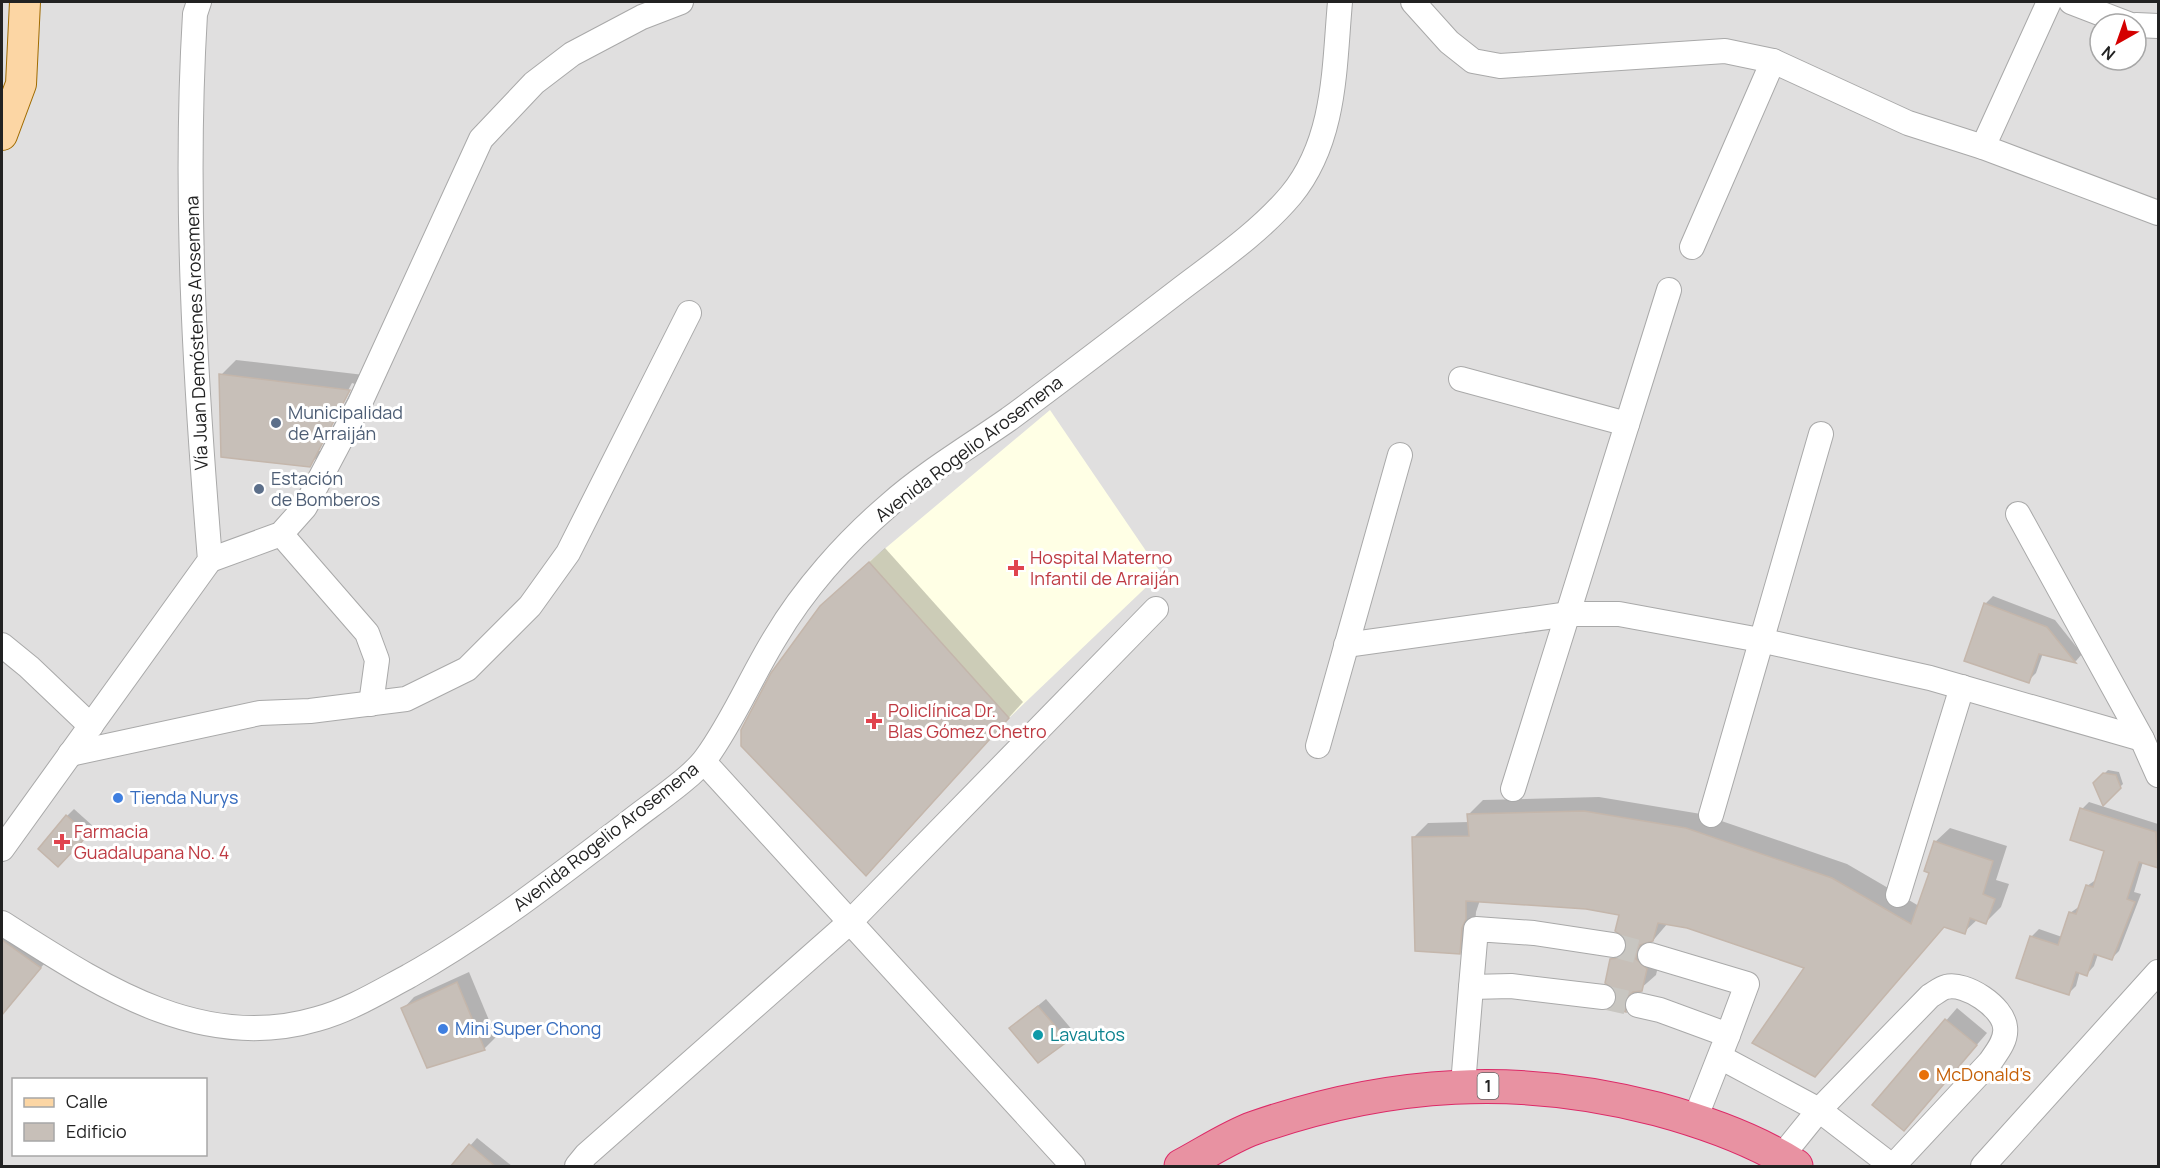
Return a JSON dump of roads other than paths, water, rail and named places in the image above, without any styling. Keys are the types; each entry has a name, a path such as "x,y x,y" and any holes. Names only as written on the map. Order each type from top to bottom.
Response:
{"highway":[{"name":"1","path":"1181,1167 1251,1129 1315,1110 1390,1093 1463,1085 1528,1086 1604,1095 1695,1119 1788,1162"}],"main road":[{"path":"2,135 21,84 24,2"}],"street":[{"name":"Vía Juan Demóstenes Arosemena","path":"199,2 195,14 189,143 194,273 194,356 210,560"},
{"path":"2,849 210,560 281,534 305,507 360,403 481,139 534,82 572,54 642,17 681,2"},
{"name":"Avenida Rogelio Arosemena","path":"2,923 93,980 154,1010 196,1023 234,1029 275,1027 315,1020 360,1003 460,947 558,877 704,762 777,633 830,563 889,504 1046,392 1193,279 1252,232 1291,194 1318,150 1332,99 1340,2"},
{"path":"1413,2 1449,42 1473,61 1500,66 1725,51 1773,62 1908,123 1983,147 2158,213"},
{"path":"1983,147 2049,2"},
{"path":"2072,2 2097,12"},
{"path":"1692,247 1773,62"},
{"path":"1513,789 1669,290"},
{"path":"70,754 260,713 406,699 467,669 530,606 568,553 689,313"},
{"path":"1461,379 1627,424"},
{"path":"1711,815 1821,434"},
{"path":"1318,746 1400,455"},
{"path":"2018,514 2142,739 2158,775"},
{"path":"281,534 367,633 377,660 371,704"},
{"path":"577,1167 586,1155 850,922 1156,609"},
{"path":"1346,645 1569,614 1619,614 1760,640 1962,687 2142,739"},
{"path":"2,645 29,667 91,726"},
{"path":"1898,895 1962,687"},
{"path":"704,762 1067,1164"},
{"path":"1463,1085 1476,929 1534,933 1613,945"},
{"path":"1650,955 1747,984 1695,1119"},
{"path":"1983,1167 2158,972"},
{"path":"1471,987 1511,987 1603,997"},
{"path":"1638,1005 1660,1010 1724,1046 1819,1110 1892,1167 1990,1062 2002,1045 2006,1028 2000,1015 1987,1001 1965,989 1947,987 1930,996 1819,1110 1788,1162"}],"tunnel":[{"path":"1613,945 1650,955"},
{"path":"1603,997 1638,1005"}],"place":[{"name":"Municipalidad de Arraiján","path":"276,423"},
{"name":"Estación de Bomberos","path":"259,489"},
{"name":"Hospital Materno Infantil de Arraiján","path":"1016,568"},
{"name":"Policlínica Dr. Blas Gómez Chetro","path":"874,721"},
{"name":"Tienda Nurys","path":"118,798"},
{"name":"Farmacia Guadalupana No. 4","path":"62,842"},
{"name":"Mini Super Chong","path":"443,1029"},
{"name":"Lavautos","path":"1038,1035"},
{"name":"McDonald's","path":"1924,1075"}]}
